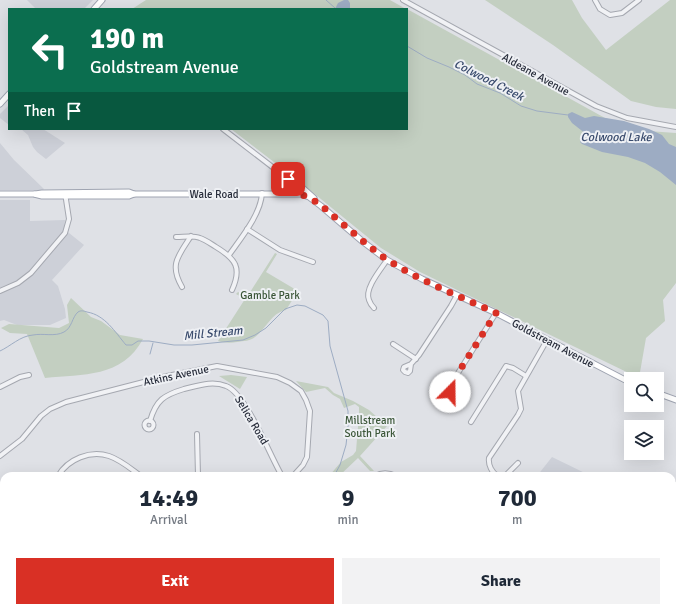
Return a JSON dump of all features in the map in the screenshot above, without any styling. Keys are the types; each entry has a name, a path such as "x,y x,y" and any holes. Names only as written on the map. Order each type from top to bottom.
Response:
{"main road":[{"path":"95,8 102,0"},
{"path":"0,104 8,95"},
{"path":"283,174 288,184 287,193"},
{"path":"283,174 306,190 321,206"},
{"name":"Wale Road","path":"0,194 99,194 129,192 134,194 295,193"},
{"name":"Goldstream Avenue","path":"295,193 305,195 321,206 387,260 496,313 624,379"},
{"path":"664,396 676,400"}],"street":[{"name":"Aldeane Avenue","path":"402,0 596,106 627,118 676,128"},
{"path":"595,0 600,9 610,15 622,13 638,0"},
{"path":"224,130 283,174 293,185 295,193"},
{"path":"229,255 247,229 260,206 262,193"},
{"path":"0,291 22,280 31,273 66,233 69,219 65,194"},
{"path":"247,229 280,250 313,262"},
{"path":"182,287 175,273 175,262 191,236"},
{"path":"176,237 191,236 204,239 229,255 236,268 236,278 232,290"},
{"path":"374,308 368,299 368,294 372,282 387,260"},
{"path":"411,364 452,306 457,295"},
{"path":"451,384 496,313"},
{"path":"494,472 488,462 521,409 518,391 548,340"},
{"path":"393,344 416,359"},
{"name":"Atkins Avenue","path":"0,456 22,439 41,416 50,409 66,402 167,376 217,366 277,377 290,383 304,395 310,411 308,451 305,461 296,472"},
{"path":"471,422 506,366 513,368 526,376"},
{"path":"0,387 20,377 29,375"},
{"name":"Selica Road","path":"150,421 153,410 158,403 171,393 199,385 225,385 231,388 240,397 270,450 280,472"},
{"path":"197,434 198,472"},
{"path":"61,472 78,458 92,454 100,454 110,456 118,460 135,472"},
{"path":"509,472 518,463"}],"shaded area":[{"path":"27,0 93,0 85,8 35,8"},
{"path":"8,106 8,124 0,118 0,114"},
{"path":"22,130 45,130 65,143 46,159 33,147 28,135"},
{"path":"0,143 14,160 44,189 43,190 0,190"},
{"path":"0,200 30,200 30,221 65,220 64,229 84,245 52,280 58,286 65,309 66,318 50,325 17,325 4,320 0,321"},
{"path":"552,457 583,472 540,472"}],"green space":[{"path":"146,0 390,0 404,8 134,8"},
{"path":"485,0 572,0 582,18 606,50 670,0 676,0 676,109 656,107 631,101 553,45"},
{"path":"408,10 605,118 648,131 676,133 676,283 663,300 665,321 646,338 640,372 627,372 420,272 381,248 300,182 232,130 408,130"},
{"name":"Gamble Park","path":"275,253 277,254 266,272 298,291 286,310 276,314 259,334 247,341 232,343 218,341 245,299 236,294 238,292 247,297"},
{"path":"71,298 91,317 101,321 120,335 143,339 134,352 124,361 113,367 100,372 45,378 27,334 10,333 1,328 9,324 59,328 69,323 67,305"},
{"path":"231,375 247,377 240,389 219,376"},
{"name":"Millstream South Park","path":"296,381 328,387 334,393 369,410 387,426 360,456 374,471 370,471 358,458 343,472 332,472 341,462 353,455 356,451 359,407 355,404 344,408 340,399 325,388 306,392"}],"water":[{"path":"348,0 350,3 350,8 336,8 338,3"},
{"name":"Colwood Lake","path":"572,112 585,118 594,116 624,121 662,135 669,144 676,147 676,185 660,172 645,163 628,157 602,152 582,144 580,142 581,139 586,134 572,123 568,117 568,114"}],"waterway":[{"name":"Colwood Creek","path":"326,0 335,8"},
{"name":"Colwood Creek","path":"408,47 427,58 465,75 477,84 500,93 521,106 537,111 568,115"},
{"name":"Mill Stream","path":"0,351 28,336 57,334 64,332 69,328 76,314 80,311 93,314 104,320 126,345 132,345 138,341 149,341 174,345 192,345 243,340 266,328 285,309 297,305 305,306 323,315 328,321 330,346 348,411 346,445 336,472"},
{"path":"150,354 153,343"}],"route":[{"path":"288,179 295,188 295,193 305,195 321,206 387,260 496,313 451,384 450,392"}]}
